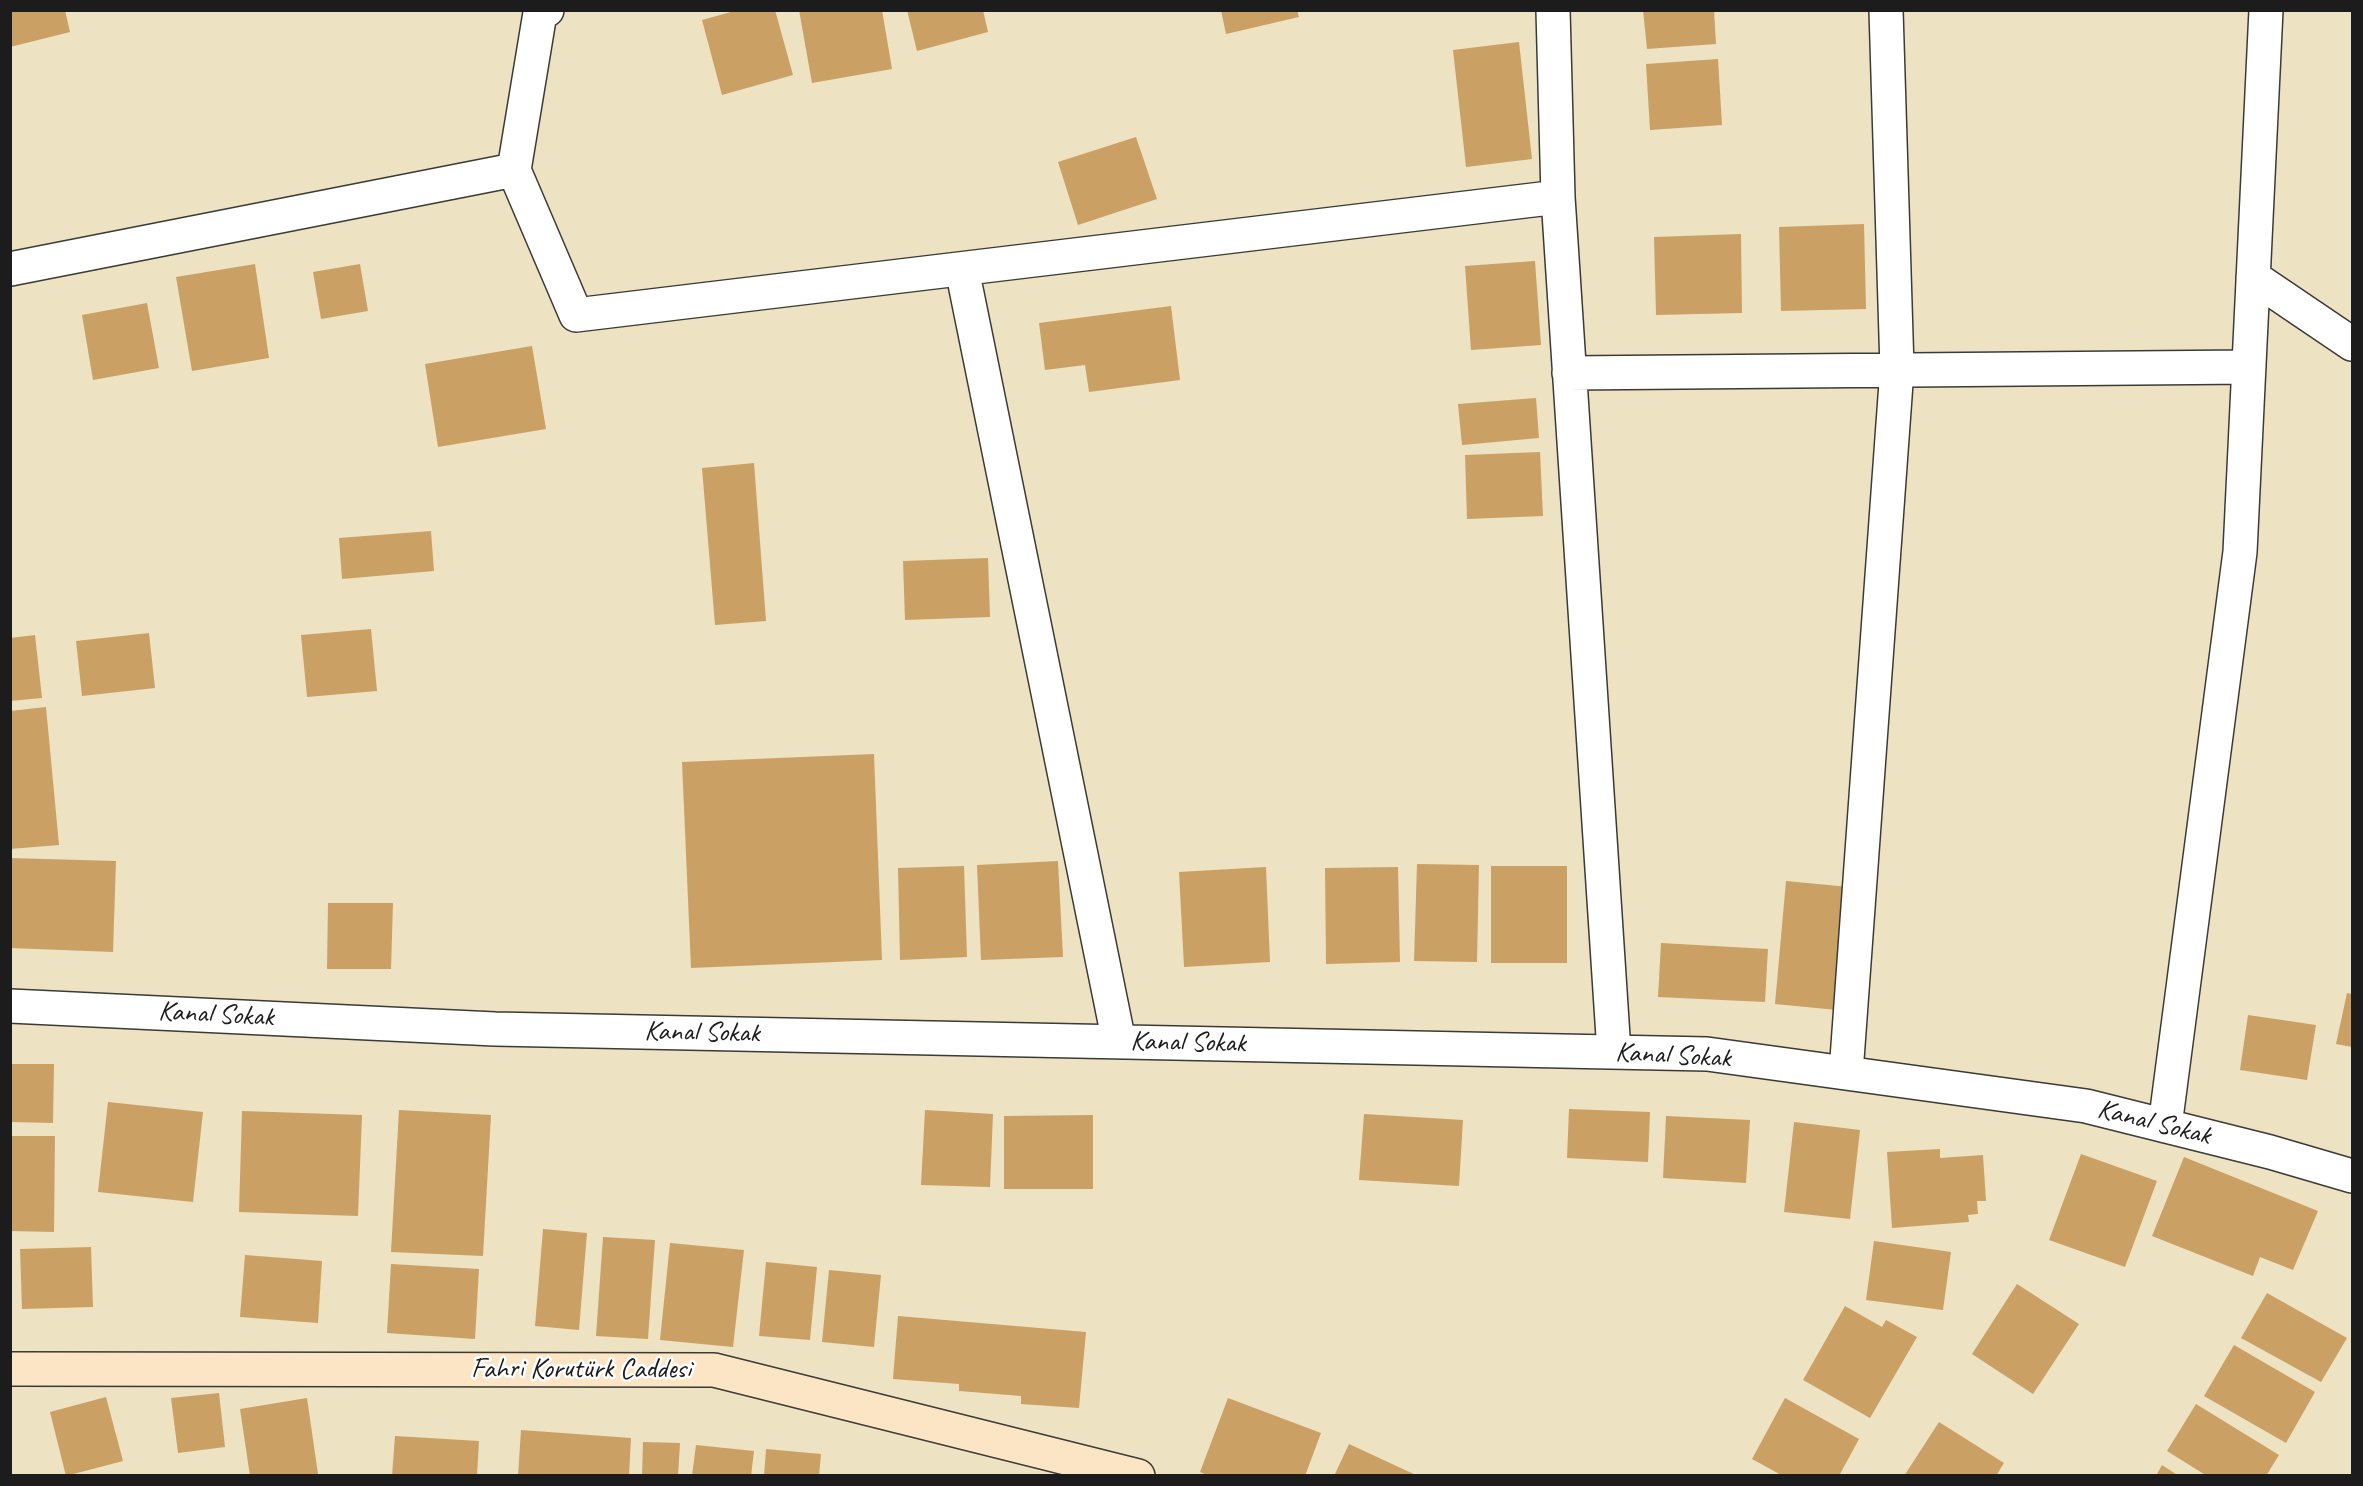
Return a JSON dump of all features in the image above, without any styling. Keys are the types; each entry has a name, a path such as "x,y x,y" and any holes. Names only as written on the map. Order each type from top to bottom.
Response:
{"street":[{"path":"1553,10 1558,197 1614,1052"},
{"path":"1846,1073 1897,369 1886,10"},
{"path":"2165,1126 2240,552 2266,10"},
{"path":"542,11 513,170 576,315 1558,197"},
{"path":"10,269 513,170"},
{"path":"962,269 1119,1042"},
{"path":"2253,277 2352,344"},
{"path":"1569,373 2249,367"},
{"name":"Kanal Sokak","path":"10,1006 495,1029 1707,1054 2086,1106 2270,1152 2352,1176"},
{"name":"Fahri Korutürk Caddesi","path":"10,1369 714,1370 1138,1476"}],"building":[{"path":"10,10 65,10 70,32 10,47"},
{"path":"738,10 775,10 793,75 722,95 702,20"},
{"path":"799,10 882,10 892,69 812,83"},
{"path":"907,10 983,10 988,32 917,51"},
{"path":"1221,10 1297,10 1299,17 1226,34"},
{"path":"1643,10 1714,10 1716,44 1647,49"},
{"path":"1519,42 1532,159 1466,167 1453,50"},
{"path":"1718,59 1722,125 1650,130 1646,64"},
{"path":"1136,137 1157,199 1078,225 1058,162"},
{"path":"1864,224 1866,309 1781,311 1779,227"},
{"path":"1741,234 1742,313 1656,315 1654,237"},
{"path":"1535,261 1541,345 1471,350 1465,266"},
{"path":"255,264 269,358 192,371 176,277"},
{"path":"360,264 368,311 321,319 313,272"},
{"path":"147,303 159,368 93,380 82,315"},
{"path":"1171,306 1180,380 1089,392 1085,365 1045,370 1039,323"},
{"path":"532,346 546,429 438,447 425,364"},
{"path":"1536,398 1539,438 1462,445 1458,404"},
{"path":"1540,452 1543,516 1467,519 1465,455"},
{"path":"754,463 766,621 715,625 702,468"},
{"path":"431,531 434,571 342,579 339,538"},
{"path":"988,558 990,617 905,620 903,561"},
{"path":"371,629 377,691 307,697 301,635"},
{"path":"149,633 155,688 82,696 76,641"},
{"path":"35,635 42,698 10,701 10,638"},
{"path":"46,707 59,845 10,849 10,711"},
{"path":"874,754 882,960 691,968 682,762"},
{"path":"10,858 116,861 113,952 10,948"},
{"path":"1058,861 1063,957 981,960 977,865"},
{"path":"1417,864 1479,865 1477,962 1414,961"},
{"path":"964,866 967,957 900,960 898,868"},
{"path":"1491,866 1567,866 1567,963 1491,963"},
{"path":"1266,867 1270,962 1184,967 1179,872"},
{"path":"1398,867 1400,962 1326,964 1325,868"},
{"path":"1786,881 1849,887 1837,1010 1775,1004"},
{"path":"328,903 393,903 391,969 327,969"},
{"path":"1661,943 1768,949 1765,1002 1658,997"},
{"path":"2347,993 2352,994 2352,1047 2336,1044"},
{"path":"2248,1015 2316,1025 2307,1080 2240,1070"},
{"path":"10,1064 54,1064 53,1123 10,1122"},
{"path":"108,1102 203,1112 193,1202 98,1192"},
{"path":"1569,1109 1650,1112 1648,1162 1567,1158"},
{"path":"399,1110 491,1115 483,1256 391,1252"},
{"path":"925,1110 993,1114 990,1187 921,1185"},
{"path":"242,1111 362,1115 358,1216 239,1212"},
{"path":"1364,1114 1463,1120 1459,1186 1359,1180"},
{"path":"1093,1115 1093,1189 1004,1189 1004,1116"},
{"path":"1666,1116 1750,1120 1746,1183 1663,1178"},
{"path":"1794,1122 1860,1130 1850,1219 1784,1212"},
{"path":"10,1136 55,1136 54,1232 10,1231"},
{"path":"1940,1149 1940,1158 1983,1155 1986,1201 1977,1201 1978,1214 1968,1215 1969,1222 1892,1228 1887,1152"},
{"path":"2081,1154 2157,1181 2125,1267 2049,1240"},
{"path":"2184,1157 2318,1211 2293,1270 2260,1257 2253,1276 2152,1236"},
{"path":"543,1229 587,1233 579,1330 535,1326"},
{"path":"603,1237 655,1240 648,1339 596,1336"},
{"path":"1874,1241 1951,1252 1943,1310 1866,1300"},
{"path":"670,1243 744,1250 733,1347 660,1340"},
{"path":"91,1247 93,1307 22,1309 20,1249"},
{"path":"245,1255 322,1261 318,1323 240,1317"},
{"path":"766,1262 817,1267 810,1340 759,1336"},
{"path":"391,1264 479,1269 475,1339 387,1333"},
{"path":"829,1270 881,1275 874,1347 822,1342"},
{"path":"2017,1284 2079,1324 2033,1394 1972,1354"},
{"path":"2267,1293 2347,1338 2321,1382 2241,1338"},
{"path":"1845,1306 1882,1327 1886,1320 1917,1337 1870,1418 1803,1380"},
{"path":"898,1316 1086,1332 1079,1408 1021,1404 1021,1396 959,1391 959,1384 893,1379"},
{"path":"2234,1345 2315,1392 2286,1443 2204,1396"},
{"path":"219,1393 225,1447 178,1453 171,1398"},
{"path":"106,1397 123,1461 66,1476 50,1412"},
{"path":"307,1398 318,1474 250,1476 240,1409"},
{"path":"1228,1398 1321,1433 1305,1476 1209,1476 1200,1472"},
{"path":"1785,1398 1859,1439 1839,1476 1783,1476 1752,1459"},
{"path":"2196,1404 2279,1455 2266,1476 2207,1476 2167,1451"},
{"path":"1939,1422 2004,1463 1996,1476 1904,1476"},
{"path":"521,1430 631,1438 629,1476 518,1476"},
{"path":"395,1436 479,1441 477,1476 392,1476"},
{"path":"643,1442 680,1443 678,1476 642,1476"},
{"path":"1349,1444 1418,1476 1334,1476"},
{"path":"696,1445 754,1451 751,1476 692,1476"},
{"path":"766,1449 821,1454 819,1476 764,1476"},
{"path":"2162,1465 2179,1476 2156,1476"}]}
